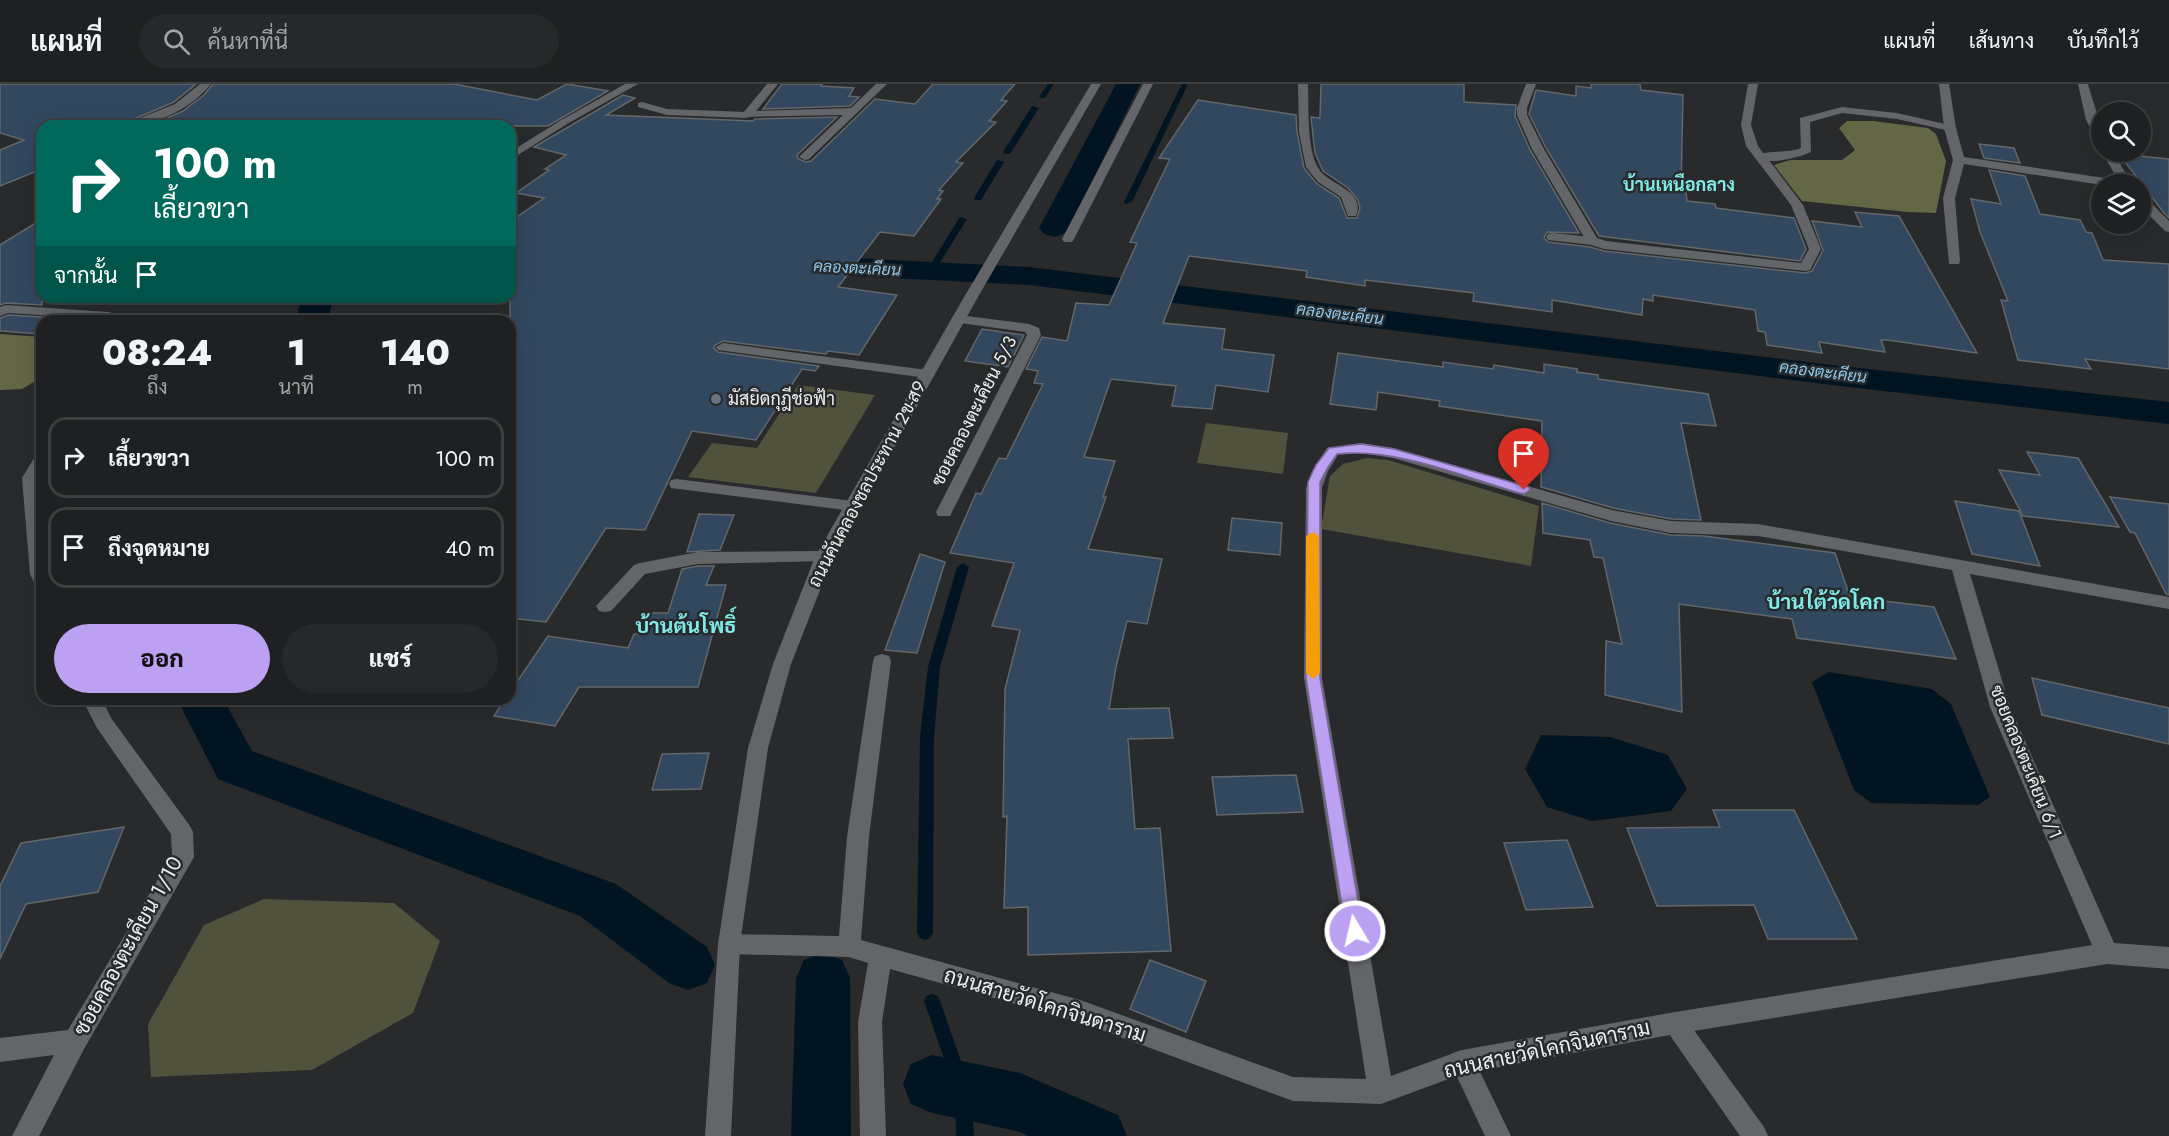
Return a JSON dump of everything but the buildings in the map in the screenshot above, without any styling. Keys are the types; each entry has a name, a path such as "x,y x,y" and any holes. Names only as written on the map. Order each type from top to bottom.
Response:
{"street":[{"path":"146,120 166,114 190,100 206,84"},
{"path":"516,153 563,122 633,84"},
{"path":"747,115 773,84"},
{"path":"805,157 882,84"},
{"name":"ถนนคันคลองชลประทาน 2ข-ส9","path":"718,1136 729,944 758,748 782,664 808,594 825,557 963,311 1096,84"},
{"path":"1068,239 1148,84"},
{"path":"1303,84 1306,149 1316,174 1349,196 1353,205 1352,213"},
{"path":"1531,84 1522,108 1522,115 1538,149 1592,241"},
{"path":"1552,237 1592,241 1604,245 1805,267 1815,249 1802,216 1797,205 1752,146 1746,125 1754,84"},
{"path":"1944,84 1950,129 1959,160 1949,198 1954,261"},
{"path":"2083,84 2091,120"},
{"path":"642,105 667,112 747,115 854,111"},
{"path":"1760,157 1792,156 1808,150 1804,120 1842,110 1897,116 1950,129"},
{"path":"1959,160 2091,180"},
{"path":"2151,210 2169,228"},
{"path":"0,312 6,309 93,315"},
{"name":"ซอยคลองตะเคียน 5/3","path":"944,512 1034,334 1034,330 1029,328 963,311"},
{"path":"723,347 927,374"},
{"path":"1381,1092 1313,678 1314,482 1322,465 1333,451 1361,448 1394,453 1611,515 1671,527 1758,530 2169,603"},
{"path":"36,468 30,478 36,542"},
{"path":"677,484 853,506"},
{"path":"605,606 640,569 698,558 825,557"},
{"name":"ซอยคลองตะเคียน 6/1","path":"1959,566 2001,707 2107,953"},
{"path":"849,947 858,837 882,661"},
{"name":"ซอยคลองตะเคียน 1/10","path":"25,1136 75,1041 183,857 182,832 104,723 95,705"},
{"name":"ถนนสายวัดโคกจินดาราม","path":"729,944 849,947 1080,1011 1293,1089 1381,1092 1462,1062 1675,1023 2107,953 2169,958"},
{"path":"873,1136 870,1022 881,956"},
{"path":"1675,1023 1755,1136"},
{"path":"0,1050 75,1041"},
{"path":"1462,1062 1498,1136"}],"green space":[{"path":"1847,121 1873,121 1928,128 1936,134 1946,161 1936,213 1802,201 1774,165 1790,160 1842,160 1855,150 1839,128"},
{"path":"0,334 36,337 36,381 22,389 0,390"},
{"path":"798,385 875,395 816,493 688,477 712,443 757,448"},
{"path":"1206,423 1288,433 1283,474 1197,463"},
{"path":"1367,458 1388,460 1539,506 1531,566 1321,529 1330,476 1343,464"},
{"path":"264,899 394,903 440,941 413,1013 312,1070 151,1077 148,1024 204,925"}],"water":[{"path":"1829,672 1932,689 1951,704 1990,797 1978,805 1871,803 1854,790 1812,682"},
{"path":"1541,735 1610,737 1668,755 1687,789 1671,811 1592,821 1547,807 1525,769"}],"waterway":[{"path":"1043,97 1051,84"},
{"path":"1054,228 1128,84"},
{"path":"1128,202 1185,84"},
{"path":"1007,152 1035,108"},
{"path":"978,198 1000,162"},
{"path":"931,270 963,219"},
{"name":"คลองตะเคียน","path":"796,264 1029,276 1832,375 2169,413"},
{"path":"313,315 316,303"},
{"path":"925,933 927,737 934,667 963,567"},
{"path":"203,705 235,765 598,900 688,965"},
{"path":"821,1136 823,978"},
{"path":"932,1001 963,1090 965,1136"},
{"path":"932,1084 1020,1102 1097,1136"}],"slow traffic":[{"path":"1313,536 1313,673"}],"place":[{"name":"มัสยิดกุฎีช่อฟ้า","path":"716,399"}],"district":[{"name":"บ้านเหนือกลาง","path":"1679,185"},
{"name":"บ้านใต้วัดโคก","path":"1826,602"},
{"name":"บ้านต้นโพธิ์","path":"686,626"}],"route":[{"path":"1355,931 1313,678 1314,482 1322,465 1333,451 1361,448 1394,453 1524,490"}]}
